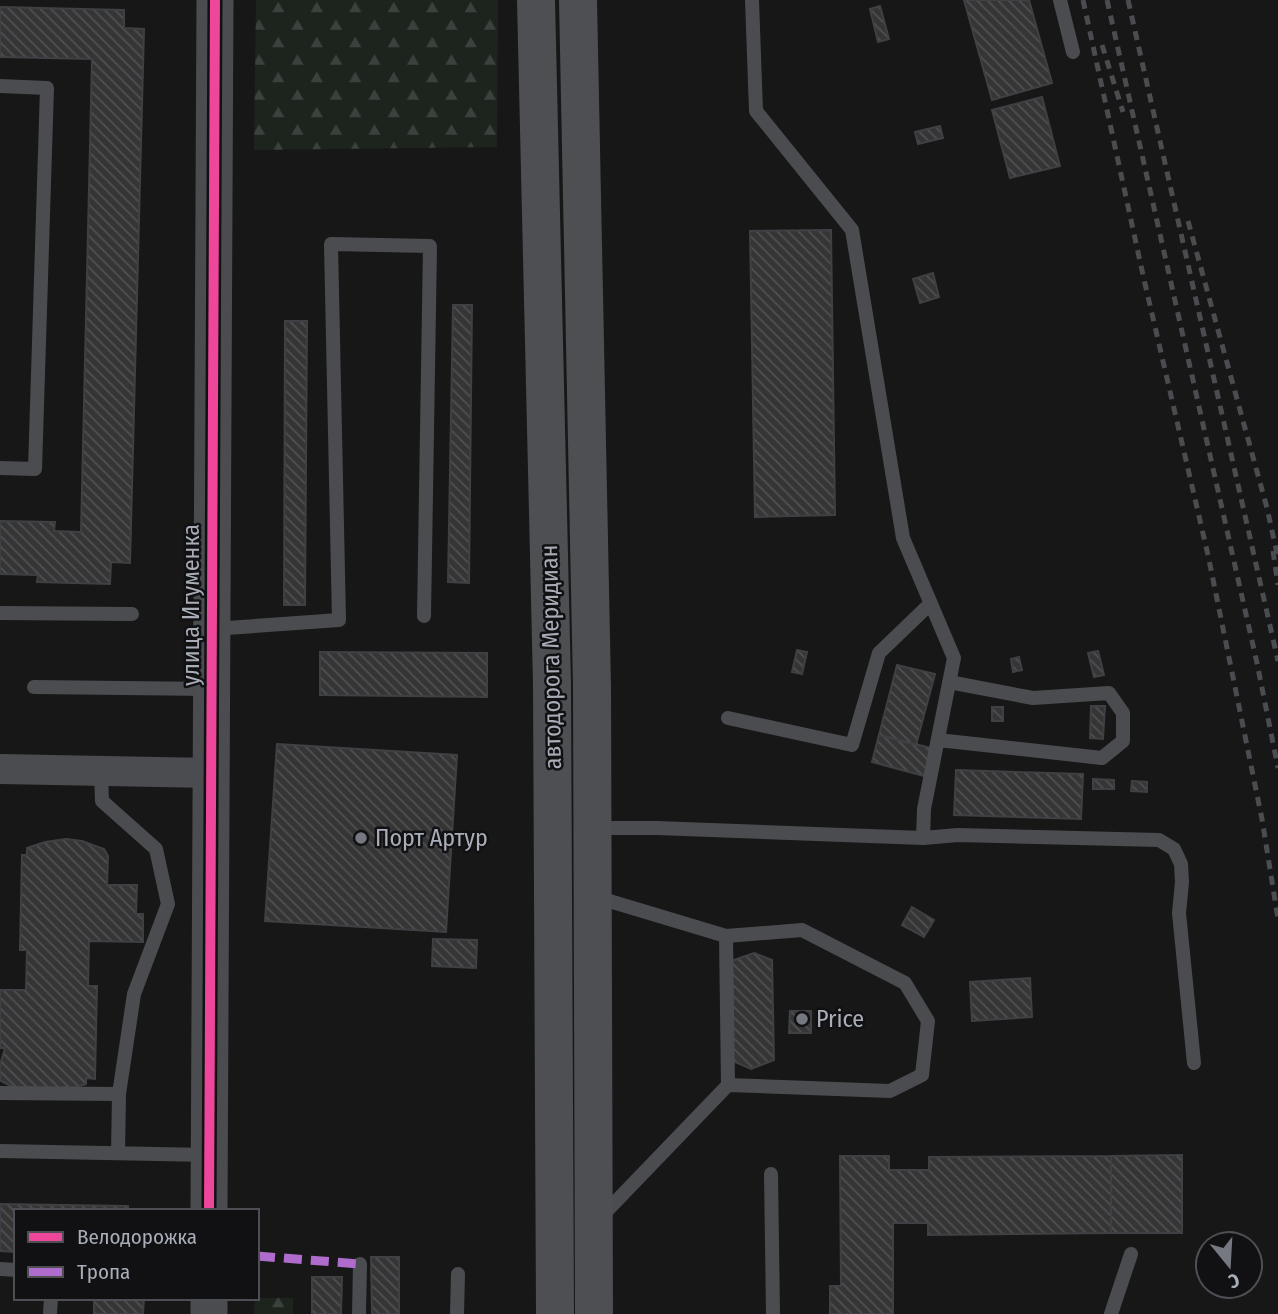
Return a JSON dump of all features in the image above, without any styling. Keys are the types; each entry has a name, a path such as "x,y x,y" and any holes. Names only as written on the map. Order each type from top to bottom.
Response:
{"main road":[{"name":"автодорога Меридиан","path":"536,0 552,684 555,1314"},
{"name":"автодорога Меридиан","path":"579,0 594,828 594,1314"}],"street":[{"name":"улица Игуменка","path":"209,1209 215,0"},
{"path":"0,769 211,773"}],"lane":[{"path":"752,0 756,111 852,230 903,538 954,658 924,809 923,838"},
{"path":"1060,0 1073,52"},
{"path":"0,86 47,88 35,469 0,468"},
{"path":"212,629 339,620 331,244 430,246 424,617"},
{"path":"728,718 852,745 878,653 931,603"},
{"path":"0,613 132,614"},
{"path":"938,740 1102,758 1123,741 1123,713 1110,693 1032,698 949,682"},
{"path":"33,687 212,689"},
{"path":"101,771 102,801 156,849 169,904 134,994 119,1094 118,1153"},
{"path":"594,828 923,838 958,835 1159,841 1174,849 1181,864 1179,913 1194,1063"},
{"path":"594,896 726,936 802,930 905,983 928,1021 922,1075 890,1091 728,1085"},
{"path":"594,1224 728,1085 726,936"},
{"path":"0,1093 119,1094"},
{"path":"0,1151 209,1155"},
{"path":"771,1174 773,1314"},
{"path":"1111,1314 1131,1254"},
{"path":"359,1314 360,1264"},
{"path":"457,1314 458,1274"}],"green space":[{"path":"256,0 498,0 497,147 254,150"},
{"path":"259,1298 293,1298 293,1314 254,1314 255,1300"}],"building":[{"path":"964,0 1029,0 1052,83 992,100"},
{"path":"880,6 889,39 878,42 870,9"},
{"path":"0,7 124,10 124,28 144,29 130,563 111,562 110,584 37,582 38,575 0,574 0,521 55,522 54,531 81,532 92,59 0,57"},
{"path":"1042,97 1060,166 1010,178 992,110"},
{"path":"940,126 943,138 918,144 915,132"},
{"path":"831,230 835,515 755,517 750,231"},
{"path":"933,273 939,297 920,303 913,279"},
{"path":"453,305 472,305 469,583 448,582"},
{"path":"285,321 307,321 305,605 284,605"},
{"path":"797,650 807,652 802,674 792,672"},
{"path":"1098,651 1104,675 1094,677 1088,653"},
{"path":"320,652 487,653 487,697 320,695"},
{"path":"1019,657 1022,670 1013,672 1011,659"},
{"path":"897,665 935,674 916,745 879,735"},
{"path":"1091,706 1105,706 1103,739 1090,738"},
{"path":"992,707 1003,707 1003,721 992,721"},
{"path":"879,735 931,748 924,776 872,762"},
{"name":"Порт Артур","path":"277,744 457,755 446,932 265,921"},
{"path":"956,770 1083,774 1081,819 954,815"},
{"path":"1093,779 1114,780 1114,789 1093,789"},
{"path":"1132,781 1147,782 1147,792 1131,791"},
{"path":"66,839 82,841 104,849 108,856 107,885 137,885 136,914 143,914 143,942 89,941 88,986 97,986 95,1079 86,1078 86,1084 70,1089 17,1089 0,1078 0,1065 5,1048 0,1048 0,990 26,990 27,950 20,950 22,855 27,855 27,848"},
{"path":"912,907 934,920 924,937 902,925"},
{"path":"433,939 477,940 476,968 432,966"},
{"path":"754,953 772,960 774,1060 751,1069 733,1061 731,961"},
{"path":"1030,978 1032,1017 972,1021 970,982"},
{"path":"790,1011 811,1011 811,1033 789,1033"},
{"path":"1182,1155 1182,1233 1111,1233 1111,1156"},
{"path":"840,1156 889,1156 889,1170 929,1170 929,1157 1111,1156 1111,1233 928,1235 928,1223 893,1223 893,1314 830,1314 830,1286 841,1286"},
{"path":"0,1204 128,1206 128,1209 14,1209 14,1252 0,1251"},
{"path":"371,1257 399,1257 399,1314 372,1314"},
{"path":"312,1277 342,1277 341,1314 312,1314"},
{"path":"94,1300 144,1300 143,1314 94,1314"}],"railway":[{"path":"1083,0 1208,555 1262,819 1278,919"},
{"path":"1107,0 1257,663 1278,768"},
{"path":"1128,0 1278,661"},
{"path":"1102,45 1123,112"},
{"path":"1188,221 1267,508 1278,558"},
{"path":"1273,551 1278,585"}],"marked path":[{"path":"259,1256 360,1264"}],"cycle path":[{"path":"209,1209 215,0"}],"place":[{"name":"Порт Артур","path":"361,838"},
{"name":"Price","path":"802,1019"}]}
